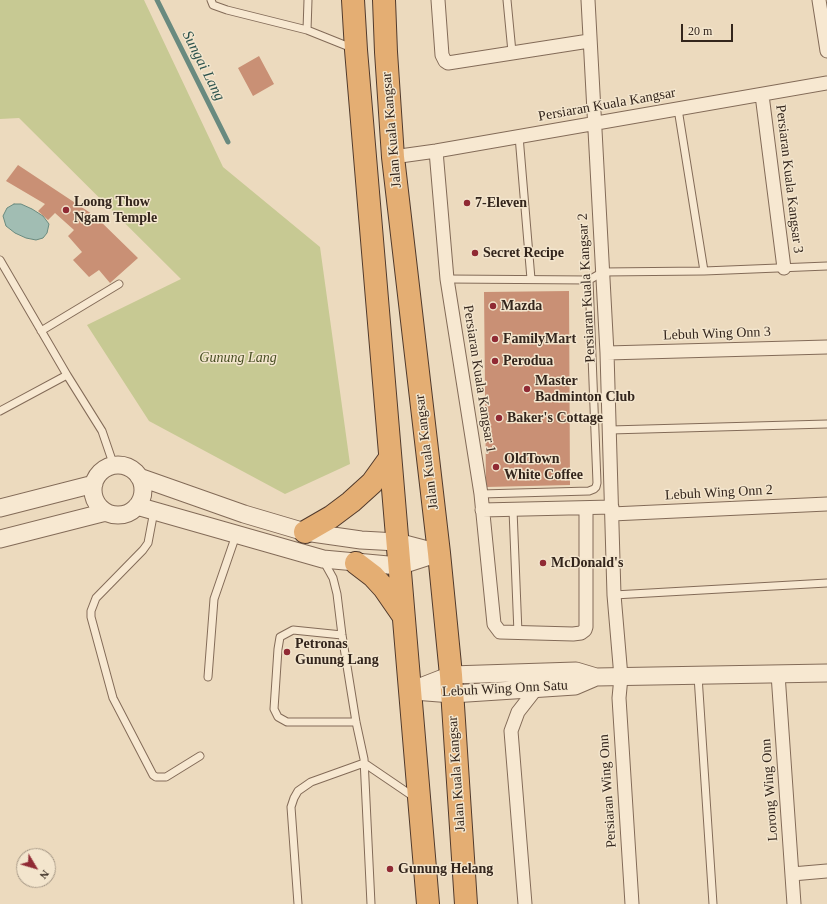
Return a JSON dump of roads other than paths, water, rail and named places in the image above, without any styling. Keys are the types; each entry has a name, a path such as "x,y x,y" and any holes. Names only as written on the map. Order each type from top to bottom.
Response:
{"highway":[{"name":"Jalan Kuala Kangsar","path":"353,0 428,904"},
{"name":"Jalan Kuala Kangsar","path":"384,0 393,157 439,553 452,684 466,904"},
{"path":"305,532 331,517 351,502 372,483 390,458"},
{"path":"356,563 373,576 384,588 403,615"}],"street":[{"path":"438,0 442,55 445,62 451,63 512,52 589,41"},
{"name":"Persiaran Kuala Kangsar 2","path":"588,0 589,41 607,353 614,595 621,677"},
{"path":"819,0 827,51"},
{"name":"Persiaran Kuala Kangsar","path":"393,157 436,151 827,83"},
{"name":"Persiaran Kuala Kangsar 3","path":"762,95 784,268"},
{"name":"Persiaran Kuala Kangsar 1","path":"436,151 447,279 480,494 494,624 500,632 573,634 583,632 586,627 586,508"},
{"name":"Lebuh Wing Onn 3","path":"607,353 827,347"},
{"path":"114,466 121,466 135,472 140,478 143,492 142,500 132,511 119,515 112,515 99,507 93,492 97,477 107,468 114,466"},
{"path":"140,478 244,514 305,532 361,540 397,542 439,553"},
{"path":"0,508 94,484"},
{"name":"Lebuh Wing Onn 2","path":"482,510 586,508 612,510 827,504"},
{"path":"137,506 323,559 399,566 439,553"},
{"path":"0,539 106,512"},
{"name":"Lebuh Wing Onn Satu","path":"410,690 576,671 596,677 827,673"},
{"name":"Lorong Wing Onn","path":"778,674 794,904"},
{"name":"Lebuh Wing Onn Satu","path":"452,684 536,689 575,686 596,677"},
{"name":"Persiaran Wing Onn","path":"621,677 618,698 632,904"},
{"path":"525,904 511,731 518,712 536,689"},
{"path":"792,874 827,871"}],"lane":[{"path":"211,0 213,5 227,10 307,30 356,50"},
{"path":"307,30 308,0"},
{"path":"507,0 512,52"},
{"path":"678,109 704,271"},
{"path":"519,136 531,280"},
{"path":"0,260 67,375 102,431 114,466"},
{"path":"447,279 589,280 603,272 704,271 827,266"},
{"path":"480,494 589,491 596,487 589,280"},
{"path":"41,331 118,284"},
{"path":"0,411 67,375"},
{"path":"610,430 827,424"},
{"path":"513,510 518,633"},
{"path":"154,511 148,543 96,598 91,611 91,618 113,698 153,775 156,777 166,777 200,756"},
{"path":"208,677 214,600 236,535"},
{"path":"323,559 333,578 337,594 342,635 364,764 371,904"},
{"path":"614,595 827,583"},
{"path":"342,635 293,630 280,636 274,709 278,717 287,722 356,722"},
{"path":"698,676 713,904"},
{"path":"364,764 420,801"},
{"path":"298,904 291,807 294,798 298,791 311,782 364,764"}],"water":[{"path":"14,204 21,204 43,216 49,224 47,233 43,238 36,240 26,238 15,233 6,226 3,216 7,208"}],"waterway":[{"name":"Sungai Lang","path":"157,0 228,142"}],"place":[{"name":"7-Eleven","path":"467,203"},
{"name":"Loong Thow Ngam Temple","path":"66,210"},
{"name":"Secret Recipe","path":"475,253"},
{"name":"Mazda","path":"493,306"},
{"name":"FamilyMart","path":"495,339"},
{"name":"Perodua","path":"495,361"},
{"name":"Master Badminton Club","path":"527,389"},
{"name":"Baker's Cottage","path":"499,418"},
{"name":"OldTown White Coffee","path":"496,467"},
{"name":"McDonald's","path":"543,563"},
{"name":"Petronas Gunung Lang","path":"287,652"},
{"name":"Gunung Helang","path":"390,869"}],"park label":[{"name":"Gunung Lang","path":"238,358"}]}
